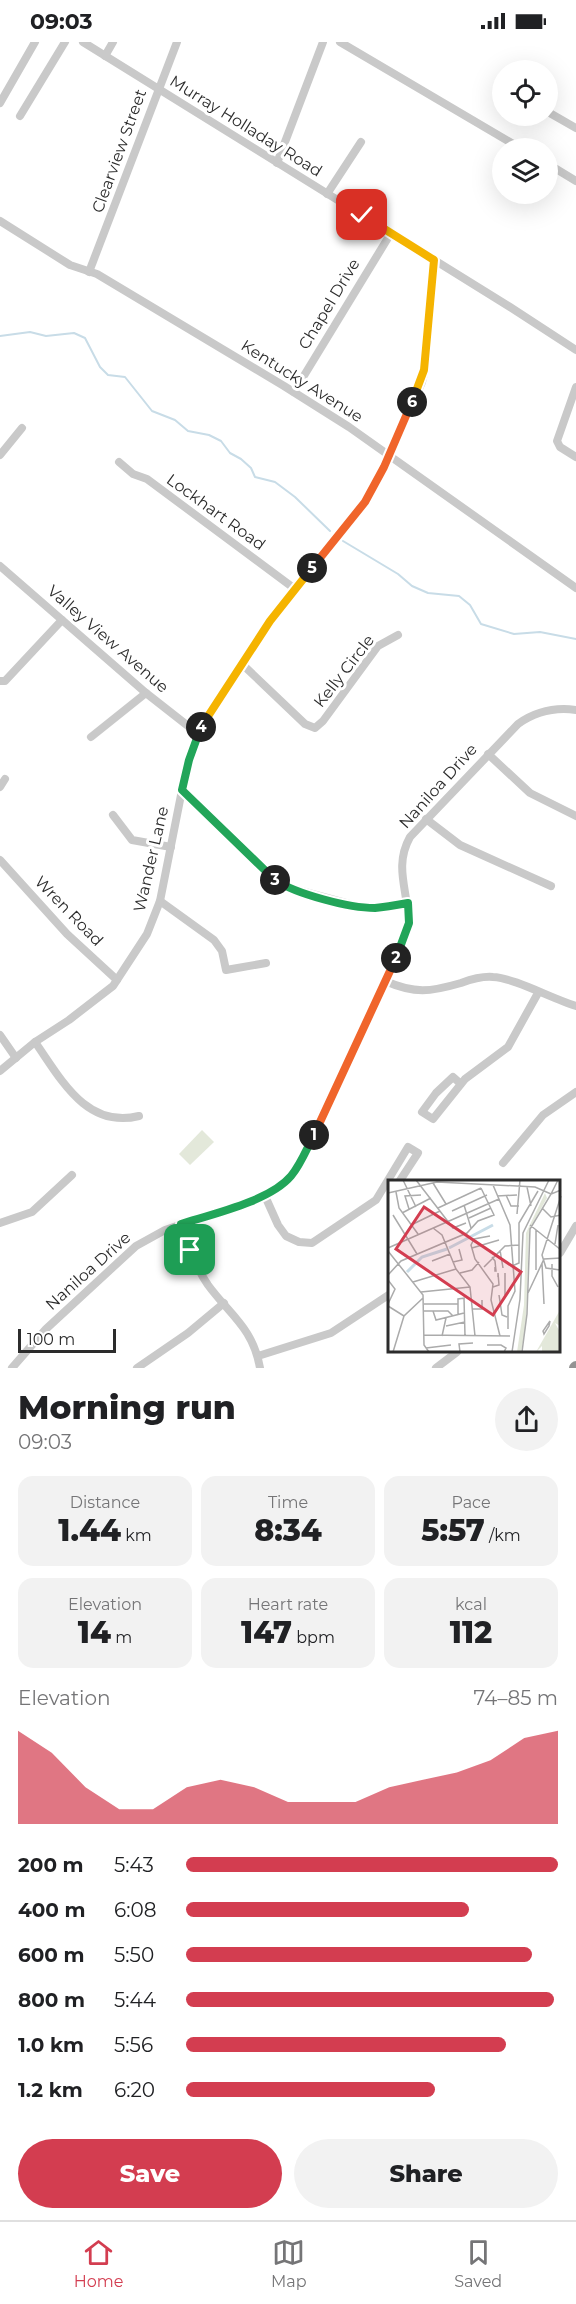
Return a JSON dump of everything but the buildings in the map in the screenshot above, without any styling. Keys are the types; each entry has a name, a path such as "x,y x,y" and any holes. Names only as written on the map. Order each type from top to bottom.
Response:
{"street":[{"path":"0,103 35,42"},
{"path":"20,116 65,42"},
{"name":"Murray Holladay Road","path":"83,42 576,350"},
{"path":"105,56 113,42"},
{"name":"Clearview Street","path":"89,272 177,42"},
{"path":"277,162 323,42"},
{"path":"340,42 503,138"},
{"path":"558,118 576,128"},
{"path":"327,194 361,142"},
{"path":"558,170 576,182"},
{"name":"Kentucky Avenue","path":"0,221 70,265 98,274 294,392 389,455 576,588"},
{"name":"Chapel Drive","path":"294,392 391,233"},
{"name":"Wander Lane","path":"0,1071 35,1042 102,996 117,980 147,934 160,901 182,790 197,733 295,589 355,516 374,486 423,376 434,260"},
{"path":"576,387 557,441 560,447 576,457"},
{"path":"0,455 22,428"},
{"name":"Lockhart Road","path":"119,462 133,474 147,479 295,589"},
{"name":"Valley View Avenue","path":"0,566 146,693 197,733"},
{"path":"0,681 5,681 62,620"},
{"name":"Kelly Circle","path":"242,664 305,724 315,728 323,721 378,646 398,635"},
{"path":"92,736 146,693"},
{"name":"Naniloa Drive","path":"12,1368 46,1329 124,1255 150,1237 181,1224 265,1196 286,1181 299,1164 407,931 408,903 401,878 402,858 410,837 513,728 529,717 553,710 574,710"},
{"path":"488,754 530,793 576,816"},
{"path":"182,790 267,873 291,888 354,906 374,908 408,903"},
{"path":"113,815 132,840 171,847"},
{"path":"426,819 460,845 551,886"},
{"name":"Wren Road","path":"0,860 67,934 117,980"},
{"path":"160,901 214,940 222,951 226,970 266,963"},
{"path":"385,981 409,990 427,991 478,978 495,977 512,981 576,1006"},
{"path":"463,1082 453,1077 436,1093 422,1112 433,1119 463,1082 508,1047 538,993"},
{"path":"0,1035 16,1058"},
{"path":"35,1042 72,1095 81,1103 111,1117 124,1119 139,1116"},
{"path":"503,1163 539,1119 576,1092"},
{"path":"390,1180 408,1146 418,1153 400,1180"},
{"path":"0,1223 32,1212 72,1175"},
{"path":"265,1196 281,1231 292,1240 304,1243 319,1240 372,1204 388,1183"},
{"path":"181,1224 199,1270 246,1329 258,1356 260,1368"},
{"path":"561,1252 573,1237 576,1226"},
{"path":"258,1356 331,1333 388,1295"},
{"path":"136,1368 188,1333 224,1303"},
{"path":"436,1368 456,1353"}],"shaded area":[{"path":"202,1130 214,1142 190,1165 179,1154"}],"waterway":[{"path":"0,336 30,332 46,336 74,333 85,338 100,367 108,375 125,377 152,411 175,420 188,431 209,435 221,441 230,453 251,468 255,477 275,482 295,497 330,531"},
{"path":"343,541 398,574 412,586 428,593 459,596 470,605 481,624 514,634 540,632 576,639"}],"route":[{"path":"190,1250 181,1224 265,1196 280,1187 296,1170 405,938 409,923 408,903 374,908 354,906 309,895 277,881 182,790 197,733 270,621 365,502 384,467 422,382 434,260 362,215"}]}
